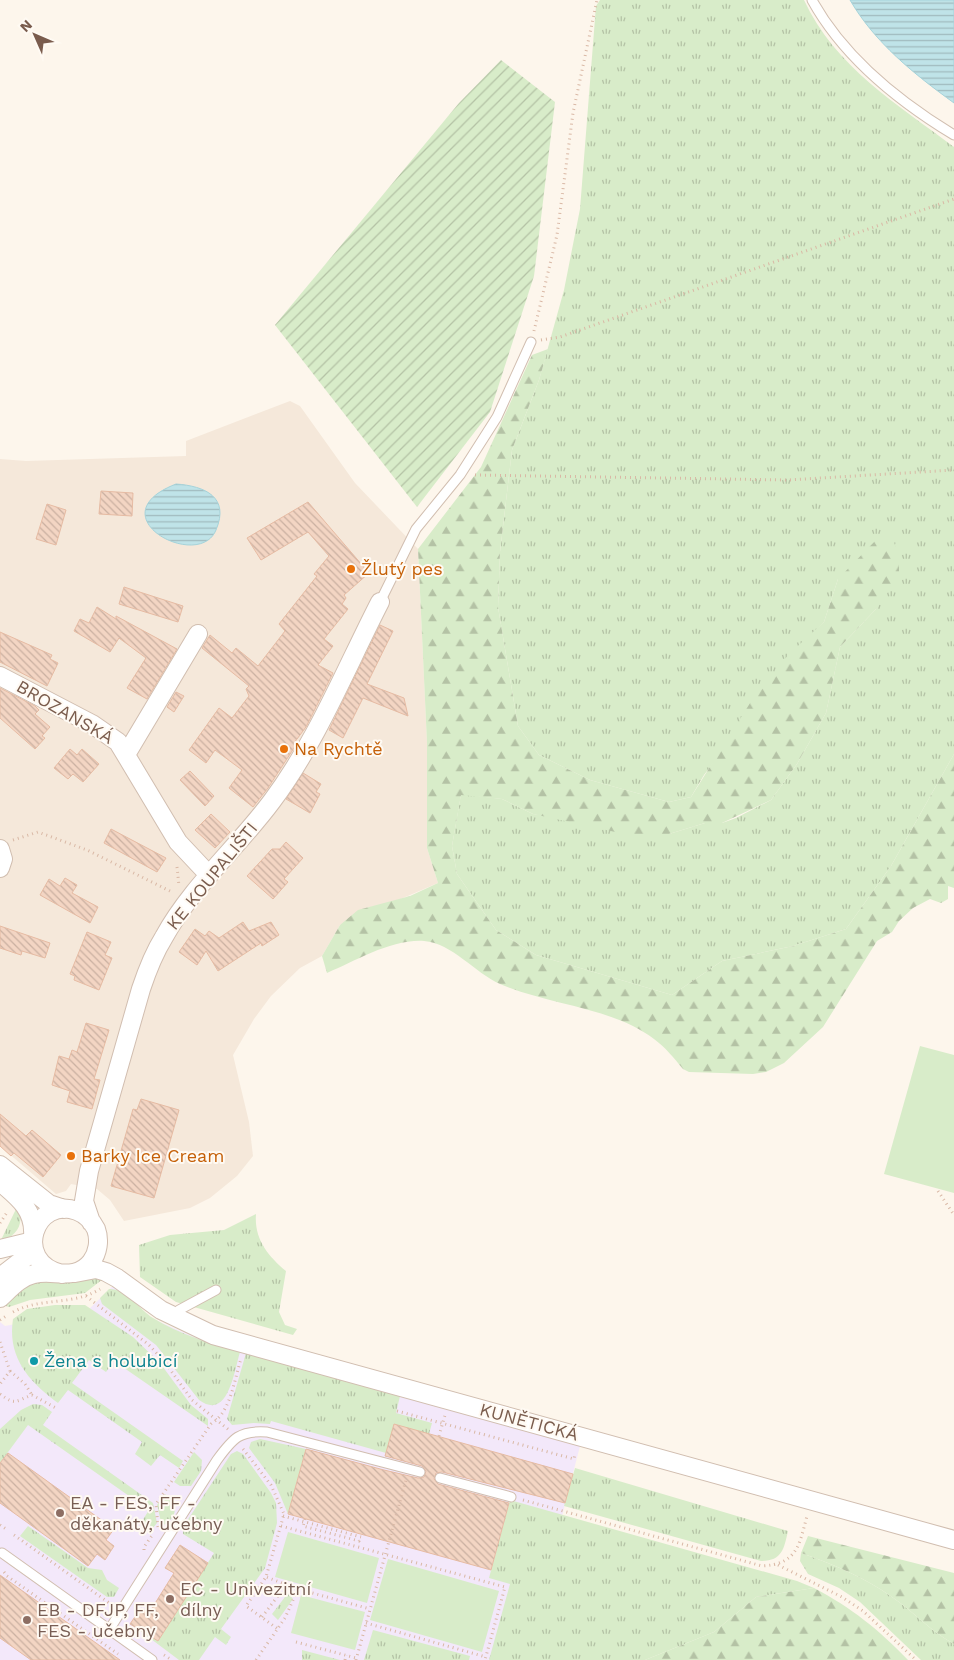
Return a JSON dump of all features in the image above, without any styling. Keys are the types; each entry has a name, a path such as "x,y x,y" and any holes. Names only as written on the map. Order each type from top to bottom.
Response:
{"street":[{"name":"KE KOUPALIŠTI","path":"94,1228 84,1201 89,1170 141,988 151,960 165,935 209,875 273,800 304,751 380,602"},
{"name":"BROZANSKÁ","path":"127,753 198,634"},
{"name":"BROZANSKÁ","path":"0,676 108,733 127,753 178,842 209,875"},
{"path":"0,868 5,845"},
{"path":"0,1164 49,1204 79,1212 94,1228 98,1244 95,1255 85,1268 68,1274 44,1267 33,1243 33,1224 29,1211 19,1198 0,1182"},
{"name":"KE KOUPALIŠTI","path":"66,1209 89,1170"},
{"path":"3,1287 33,1243 41,1220 51,1212 66,1209"},
{"name":"KUNĚTICKÁ","path":"94,1228 105,1264 117,1278"},
{"path":"0,1249 33,1243"},
{"name":"KUNĚTICKÁ","path":"3,1287 35,1273 68,1274 96,1269 117,1278 168,1314 213,1335 954,1540"}],"lane":[{"path":"812,0 832,33 847,52 898,95 954,135"},
{"path":"380,602 416,529 460,475 497,417 531,342"},
{"path":"168,1314 216,1290"},
{"path":"109,1630 217,1460 235,1438 250,1431 267,1432 420,1472"},
{"path":"440,1478 511,1496"},
{"path":"2,1553 152,1660"}],"path":[{"path":"597,0 574,113 557,235 531,342 560,337 954,198"},
{"path":"460,475 788,480 954,470"},
{"path":"5,845 38,832 87,850 177,895"},
{"path":"938,1191 954,1215"},
{"path":"0,1320 30,1304 86,1296 117,1278"},
{"path":"86,1296 149,1345 164,1361 192,1400 218,1420 235,1438 271,1485 278,1498 283,1516 281,1526 266,1577 246,1606 278,1628"},
{"path":"0,1342 10,1371 25,1384 32,1395 56,1408"},
{"path":"143,1556 144,1547 159,1525 156,1504 211,1424 218,1420 225,1408 238,1366"},
{"path":"0,1384 10,1371"},
{"path":"0,1394 11,1402 18,1402 32,1395"},
{"path":"397,1411 574,1459 580,1436"},
{"path":"296,1642 356,1659 409,1469"},
{"path":"511,1496 762,1566 777,1565 842,1597 864,1611 916,1660"},
{"path":"777,1565 796,1551 811,1500"},
{"path":"283,1516 360,1537 359,1541 303,1526 305,1518"},
{"path":"0,1525 6,1530"},
{"path":"281,1526 505,1587 485,1659 366,1623"},
{"path":"14,1535 121,1611"},
{"path":"2,1568 7,1576 23,1588 112,1651 124,1656"},
{"path":"266,1577 298,1589 370,1609"},
{"path":"262,1617 286,1585"},
{"path":"256,1660 278,1628 298,1589"},
{"path":"111,1604 116,1596"},
{"path":"157,1650 172,1660"},
{"path":"345,1660 346,1655"}],"shaded area":[{"path":"290,401 300,406 355,483 418,549 427,743 427,848 438,883 340,925 322,956 300,968 271,996 254,1019 233,1055 249,1122 253,1156 237,1176 210,1198 190,1208 124,1221 110,1200 97,1189 71,1184 66,1191 56,1194 0,1146 0,459 26,461 186,456 186,441"},
{"path":"113,1286 151,1318 210,1344 580,1446 525,1660 0,1660 0,1322 5,1326 87,1311"}],"green space":[{"path":"600,0 804,0 817,24 850,65 890,99 954,147 954,754 891,866 846,929 793,946 722,961 672,995 536,955 496,930 457,874 452,846 461,794 502,799 533,814 669,834 705,823 722,823 736,818 771,800 797,764 826,713 840,647 877,608 838,579 824,622 809,638 704,775 691,797 669,802 590,780 539,755 518,726 498,607 500,552 512,450 539,380 564,290 580,209 596,6"},
{"path":"501,60 555,102 534,276 490,412 417,507 275,325 459,103"},
{"path":"548,349 539,380 512,450 500,552 498,607 518,726 539,755 590,780 669,802 691,797 752,700 789,654 824,622 838,579 877,539 893,540 899,555 899,576 877,608 840,647 826,713 797,764 771,800 722,823 705,823 669,834 629,835 533,814 502,799 461,795 452,846 457,874 496,930 536,955 672,995 722,961 793,946 846,929 891,866 954,754 954,888 948,886 948,899 941,903 930,899 913,908 899,921 892,932 877,941 823,1027 784,1063 766,1072 753,1074 689,1072 683,1069 658,1042 637,1028 599,1013 538,997 500,984 454,953 434,943 412,941 399,943 327,973 322,956 340,925 358,910 410,896 438,883 427,848 427,743 418,549 481,467 532,355"},
{"path":"920,1046 954,1055 954,1193 884,1174"},
{"path":"17,1207 20,1213 18,1229 11,1236 0,1242"},
{"path":"256,1214 257,1231 260,1239 268,1253 286,1271 279,1312 285,1325 297,1329 293,1335 176,1302 140,1277 139,1245 170,1235 224,1230"},
{"path":"90,1276 103,1279 85,1293 30,1300 9,1307 0,1304 31,1281 73,1283"},
{"path":"109,1289 121,1292 153,1318 174,1329 240,1352 232,1382 223,1399 217,1404 209,1405 199,1400 156,1345 102,1304 100,1298"},
{"path":"55,1305 85,1305 133,1337 160,1363 191,1405 208,1419 208,1426 114,1361 106,1372 89,1360 72,1383 183,1461 179,1468 160,1455 151,1466 135,1454 142,1442 68,1390 58,1403 29,1377 17,1357 13,1345 13,1319 27,1309"},
{"path":"246,1353 400,1396 396,1413 432,1423 429,1434 386,1453 271,1421 270,1424 232,1425 227,1419"},
{"path":"33,1404 42,1405 52,1412 43,1425 153,1503 157,1523 153,1528 142,1521 149,1510 28,1425 0,1463 0,1429 21,1410"},
{"path":"260,1439 306,1449 288,1514 275,1483 249,1448 251,1442"},
{"path":"237,1451 243,1454 276,1503 277,1523 265,1568 221,1629 231,1637 226,1645 215,1637 199,1660 179,1660 131,1624 158,1641 214,1553 183,1534 183,1527 231,1454"},
{"path":"194,1452 202,1460 201,1471 191,1486 180,1486 174,1482"},
{"path":"575,1468 788,1531 785,1543 781,1553 774,1559 761,1561 564,1506"},
{"path":"165,1494 173,1502 175,1511 171,1519 162,1526 157,1505"},
{"path":"510,1500 797,1581 814,1588 756,1597 714,1632 645,1660 489,1660 510,1584 489,1578"},
{"path":"28,1526 88,1568 102,1570 107,1580 119,1588 114,1597 107,1597 20,1536"},
{"path":"288,1532 379,1558 367,1603 275,1577"},
{"path":"808,1536 954,1573 954,1644 870,1583 836,1566 801,1553"},
{"path":"801,1553 848,1572 892,1597 937,1633 954,1644 954,1660 921,1660 860,1602 839,1588 808,1574 800,1561"},
{"path":"388,1559 499,1591 482,1652 370,1620"},
{"path":"814,1588 841,1603 864,1620 908,1660 645,1660 714,1632 756,1597"},
{"path":"288,1593 293,1599 278,1620 272,1614"},
{"path":"301,1595 365,1612 355,1650 291,1633"},
{"path":"373,1630 470,1656 469,1660 364,1660"},
{"path":"302,1650 340,1660 302,1660"}],"water":[{"path":"850,0 954,0 954,103 896,57 871,30"},
{"path":"176,484 196,487 212,495 217,501 220,509 216,530 206,541 191,545 174,542 159,535 148,524 145,511 153,497"}],"building":[{"path":"101,491 133,493 132,516 99,514"},
{"path":"308,502 369,573 344,595 346,598 342,604 348,609 324,639 333,646 318,665 333,673 306,727 294,743 296,744 294,748 253,807 229,788 242,770 215,750 206,763 189,750 219,708 232,718 249,696 246,689 249,686 202,648 210,635 232,653 236,648 258,666 285,631 279,624 317,576 314,574 329,556 308,532 261,560 247,538"},
{"path":"47,504 66,510 56,545 36,539"},
{"path":"124,587 183,606 178,622 119,604"},
{"path":"97,607 116,619 116,616 177,649 147,699 127,688 146,658 119,638 110,652 74,631 80,619 89,623"},
{"path":"380,625 393,631 367,684 404,698 408,716 363,698 343,738 329,730"},
{"path":"0,632 52,655 50,659 58,663 47,686 0,662"},
{"path":"0,688 35,706 39,710 35,714 50,727 42,736 45,738 35,749 0,718"},
{"path":"176,692 184,696 174,712 167,707"},
{"path":"70,749 77,755 82,749 99,764 83,782 73,774 68,779 54,768"},
{"path":"190,771 214,796 205,806 180,780"},
{"path":"303,773 321,784 316,792 320,794 310,813 286,799"},
{"path":"211,814 230,832 215,848 195,830"},
{"path":"111,829 166,858 157,872 104,843"},
{"path":"286,842 303,858 284,879 288,882 273,899 247,876 272,849 280,849"},
{"path":"65,878 77,885 72,893 98,907 90,923 40,895 49,879 60,886"},
{"path":"243,922 249,931 271,922 279,935 262,946 261,943 218,971 206,951 197,965 179,952 195,929 205,936 209,931 219,938"},
{"path":"0,926 50,943 45,958 22,951 21,955 0,948"},
{"path":"87,932 111,942 105,955 112,958 99,990 74,980 75,976 70,974"},
{"path":"86,1023 109,1030 94,1079 100,1080 92,1109 67,1102 70,1091 52,1085 59,1056 69,1059 72,1050 77,1052"},
{"path":"141,1099 179,1110 154,1198 111,1186 133,1109 137,1110"},
{"path":"0,1114 26,1136 32,1130 61,1155 43,1177 14,1153 11,1156 0,1146"},
{"path":"394,1424 573,1474 565,1503 442,1472 436,1473 434,1479 438,1484 509,1503 491,1570 288,1514 306,1449 384,1470 418,1478 424,1477 426,1471 422,1466 385,1456"},
{"path":"8,1453 114,1529 106,1540 114,1546 105,1560 97,1554 88,1566 0,1503 0,1463"},
{"path":"180,1545 208,1563 158,1641 130,1624 141,1608 149,1613 174,1573 165,1568"},
{"path":"0,1575 120,1660 31,1660 0,1638"}],"place":[{"name":"Žlutý pes","path":"351,569"},
{"name":"Na Rychtě","path":"284,749"},
{"name":"Barky Ice Cream","path":"71,1156"},
{"name":"Žena s holubicí","path":"34,1361"},
{"name":"EA - FES, FF - děkanáty, učebny","path":"60,1513"},
{"name":"EC - Univezitní dílny","path":"170,1599"},
{"name":"EB - DFJP, FF, FES - učebny","path":"27,1620"}]}
